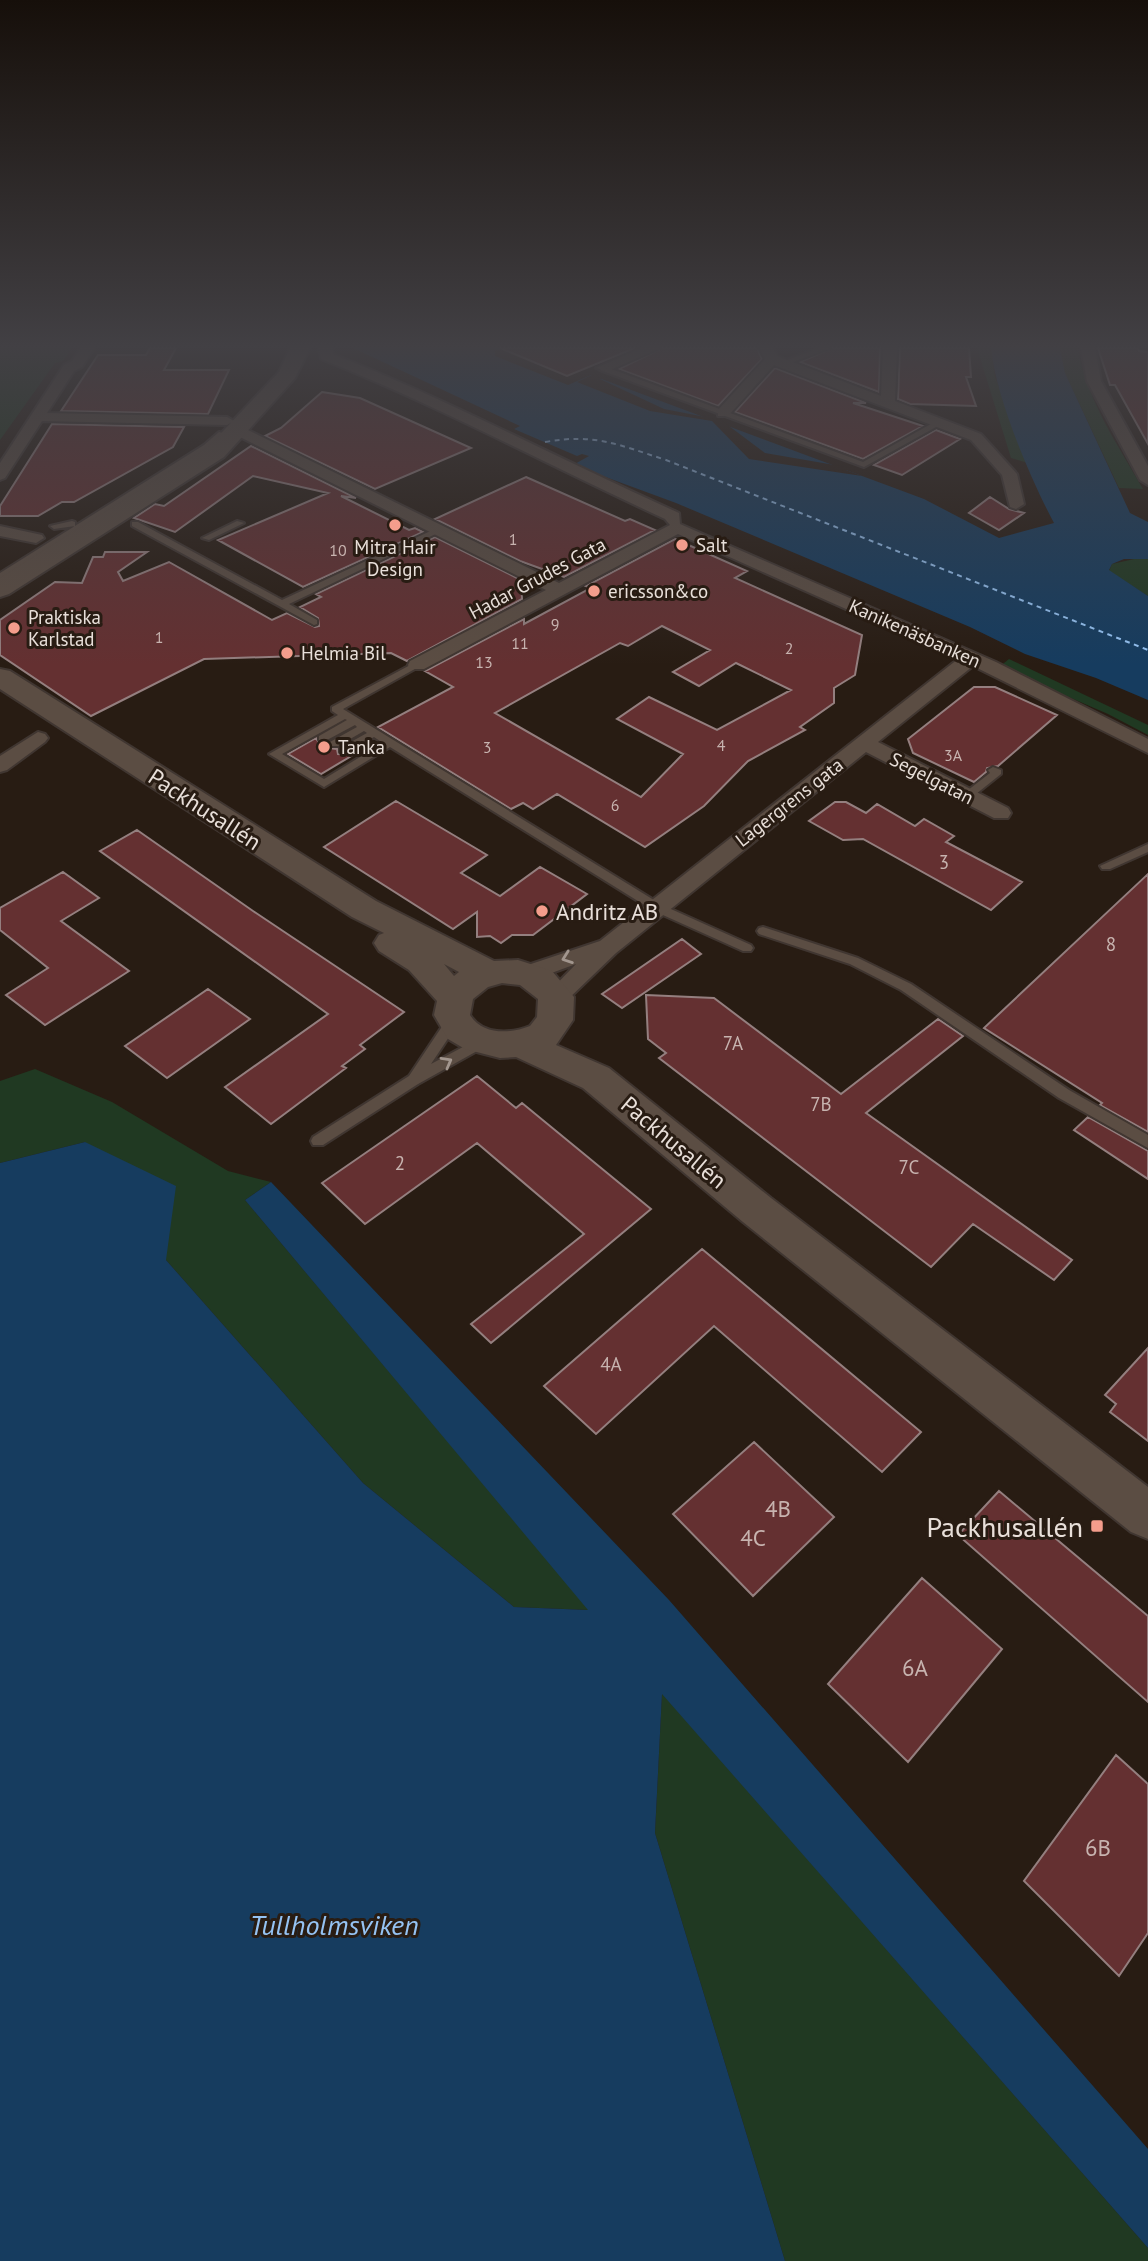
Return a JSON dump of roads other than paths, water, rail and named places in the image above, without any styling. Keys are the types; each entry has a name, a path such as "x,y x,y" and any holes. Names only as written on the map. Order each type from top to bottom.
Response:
{"street":[{"path":"0,475 14,454"},
{"path":"0,561 173,454"},
{"path":"0,589 201,463 209,454"},
{"path":"287,454 560,590"},
{"name":"Kanikenäsbanken","path":"542,454 569,470 673,516 675,525 971,658 1148,747"},
{"path":"991,454 1009,474 1016,504"},
{"path":"1134,454 1148,480"},
{"name":"Hadar Grudes Gata","path":"417,665 560,590 675,525"},
{"path":"0,531 54,529"},
{"name":"Lagergrens gata","path":"556,1007 608,947 971,658"},
{"name":"Packhusallén","path":"0,677 364,909 489,973"},
{"name":"Packhusallén","path":"0,693 301,890 414,955 455,1008"},
{"path":"0,766 38,738"},
{"name":"Segelgatan","path":"864,743 1001,813"},
{"name":"Lagergrens gata","path":"527,974 573,956 608,947"},
{"path":"514,971 527,974 540,979 556,1007 543,1034 520,1044 494,1046 469,1037 455,1008 463,987 489,973 514,971"},
{"name":"Packhusallén","path":"556,1007 586,1055 596,1078"},
{"name":"Packhusallén","path":"520,1044 596,1078 767,1219 1148,1516"}],"lane":[{"path":"0,577 197,454"},
{"path":"831,454 864,466 886,454"},
{"path":"206,538 240,523"},
{"path":"135,524 314,622"},
{"path":"0,570 54,529"},
{"path":"282,604 440,530"},
{"path":"417,665 336,709 658,908 747,948"},
{"path":"359,724 334,744 359,724"},
{"path":"359,724 274,754 324,784 390,743"},
{"path":"967,796 997,772 993,770"},
{"path":"1107,866 1148,848"},
{"path":"763,931 854,961 906,987 1064,1094 1148,1142"},
{"path":"413,1080 455,1008"},
{"path":"318,1141 413,1080 481,1043"}],"water":[{"path":"571,454 802,454 924,499 999,538 1054,523 1022,454 1102,454 1130,513 1148,522 1148,559 1124,559 1112,564 1109,570 1148,596 1148,700 1096,678 1025,654 970,627 676,503 573,465 589,456"},
{"name":"Tullholmsviken","path":"85,1142 176,1186 166,1260 363,1483 514,1607 588,1610 245,1200 271,1182 669,1600 1148,2149 1148,2248 662,1694 655,1833 785,2261 0,2261 0,1163"}],"place":[{"name":"Mitra Hair Design","path":"395,525"},
{"name":"Salt","path":"682,545"},
{"name":"ericsson&co","path":"594,591"},
{"name":"Praktiska Karlstad","path":"14,628"},
{"name":"Helmia Bil","path":"287,653"},
{"name":"Tanka","path":"324,747"},
{"name":"Andritz AB","path":"542,911"},
{"name":"Packhusallén","path":"1097,1526"}]}
